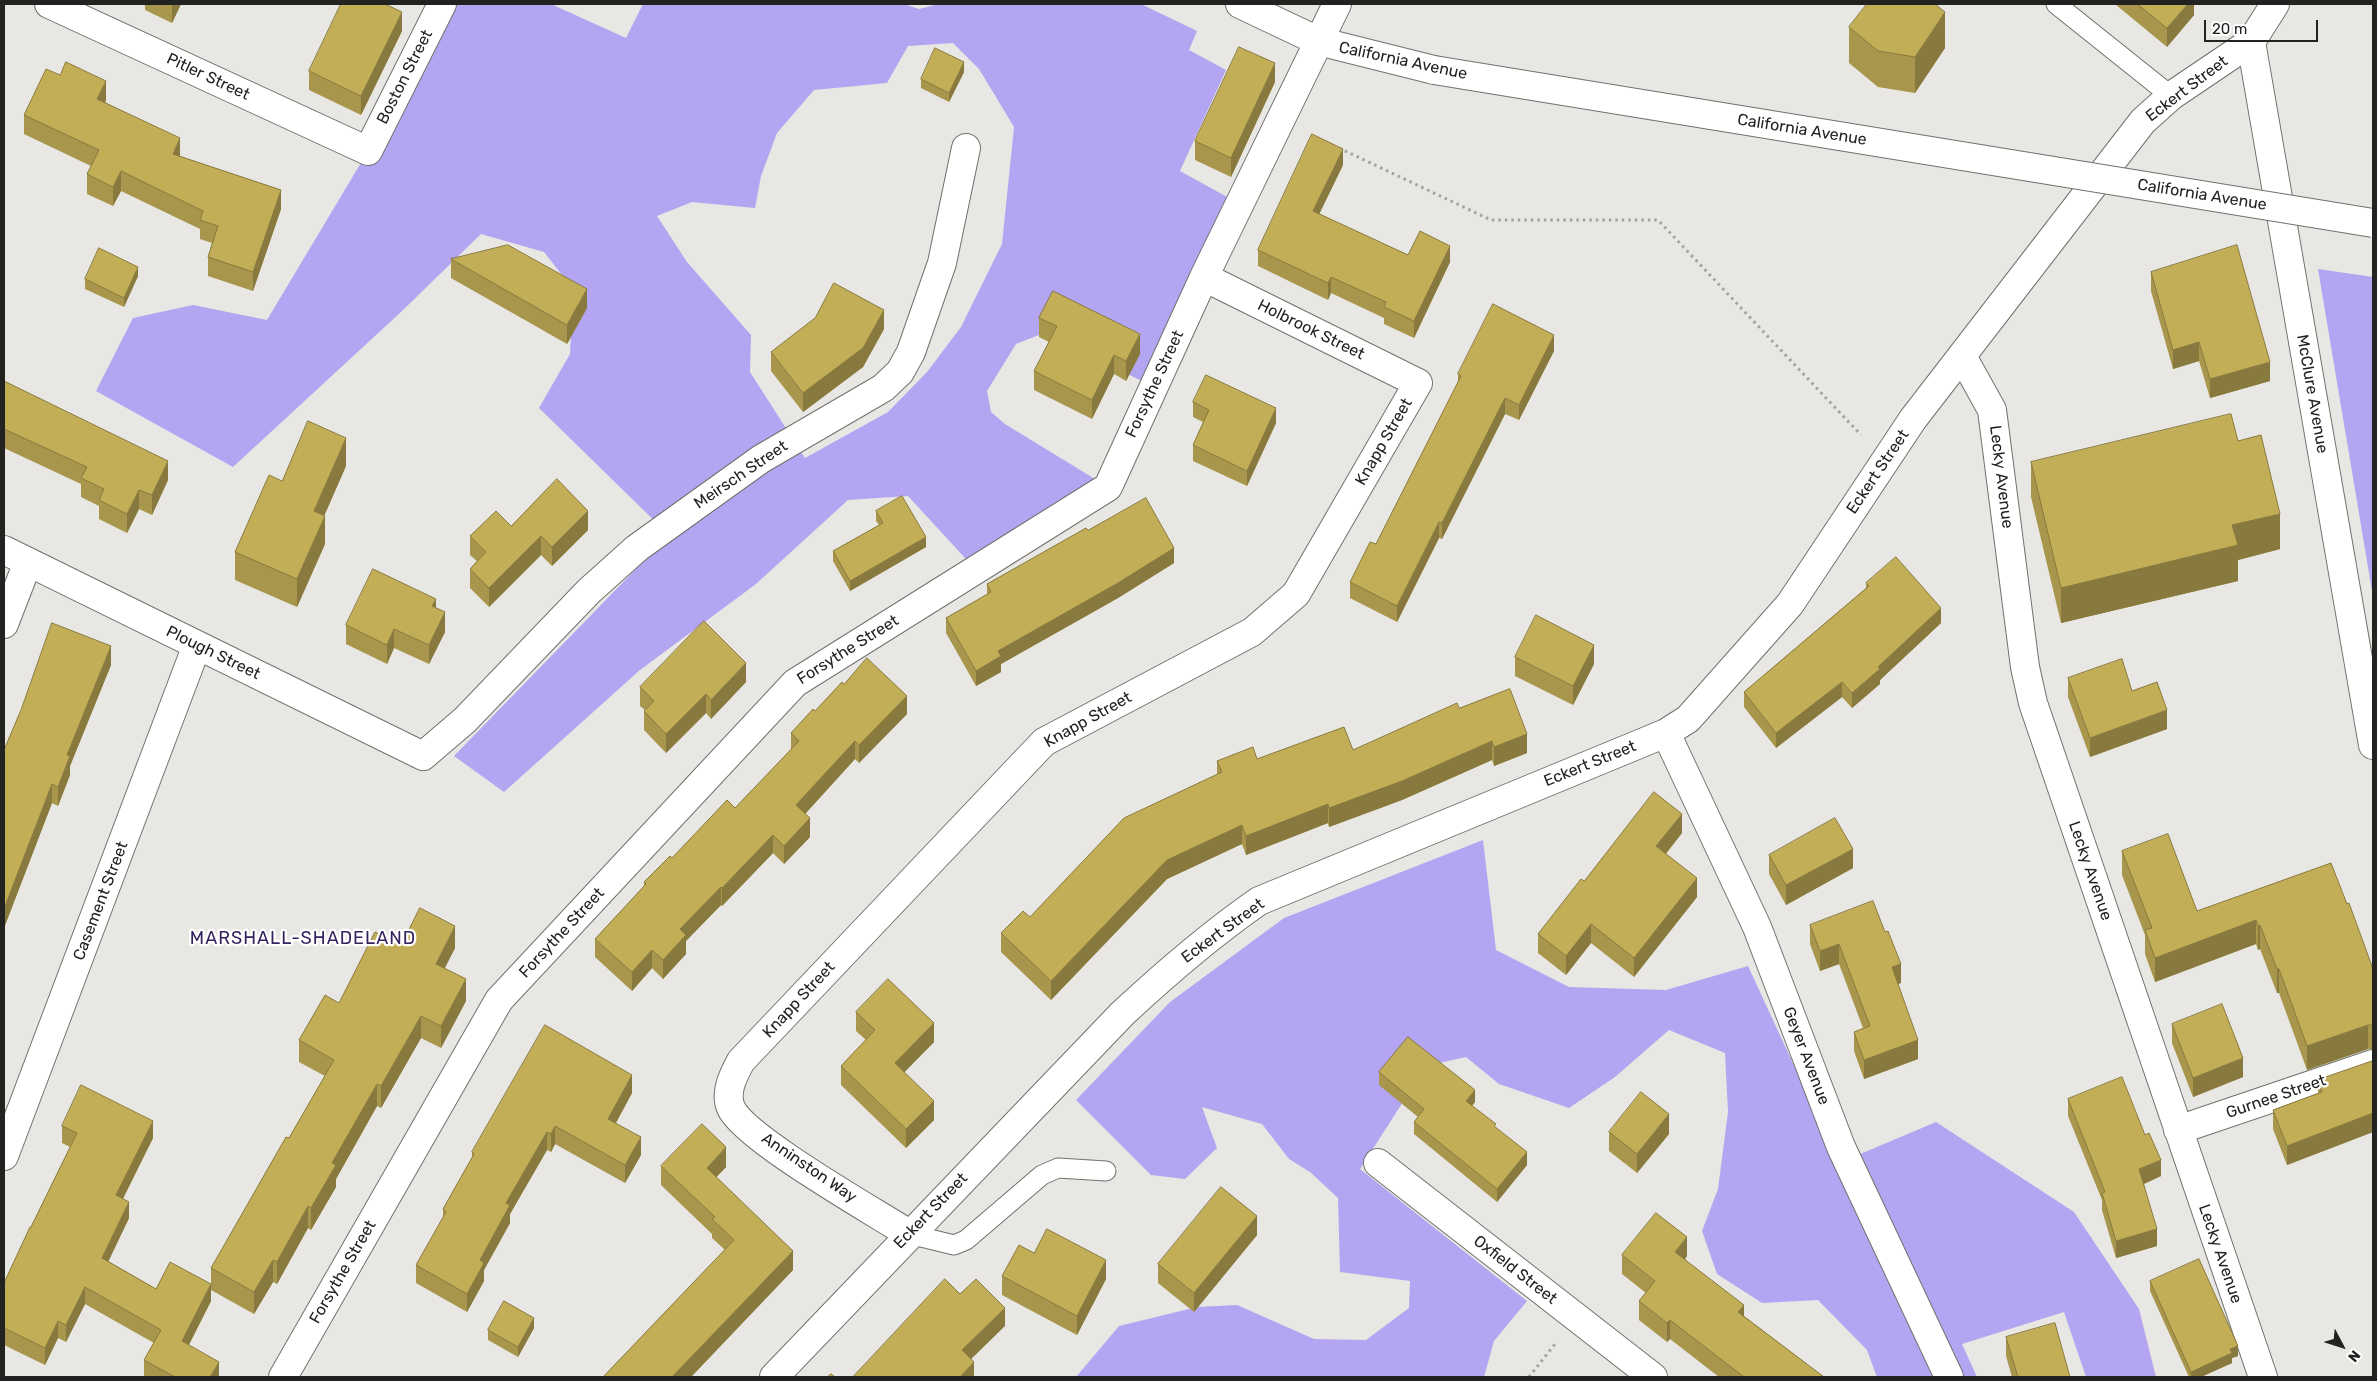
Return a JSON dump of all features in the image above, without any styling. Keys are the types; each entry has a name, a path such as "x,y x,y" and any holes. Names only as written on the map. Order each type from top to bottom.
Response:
{"street":[{"name":"Pitler Street","path":"49,4 368,151"},
{"name":"Boston Street","path":"368,151 442,4"},
{"name":"California Avenue","path":"1240,4 1318,41 1434,70 2373,223"},
{"name":"Forsythe Street","path":"283,1377 499,1000 794,682 1108,487 1204,278 1337,4"},
{"name":"Eckert Street","path":"774,1377 909,1234 1122,1014 1174,966 1222,927 1259,901 1666,733 1688,719 1790,604 1913,419 2143,121 2172,96 2251,42 2275,4"},
{"name":"McClure Avenue","path":"2251,42 2366,673 2373,745"},
{"name":"Meirsch Street","path":"423,756 465,720 589,591 637,548 761,459 883,388 900,372 911,352 942,263 966,148"},
{"name":"Holbrook Street","path":"1204,278 1418,383"},
{"name":"Lecky Avenue","path":"1962,356 1992,410 2025,667 2032,703 2263,1377"},
{"name":"Knapp Street","path":"729,1087 733,1075 742,1061 1044,742 1252,632 1296,594 1418,383"},
{"name":"Plough Street","path":"4,550 423,756"},
{"path":"4,624 28,562"},
{"name":"Casement Street","path":"4,1156 197,645"},
{"name":"Geyer Avenue","path":"1666,733 1757,927 1841,1147 1949,1377"},
{"name":"Gurnee Street","path":"2178,1130 2373,1064"},
{"name":"Anninston Way","path":"729,1087 731,1107 741,1120 768,1144 909,1234"},
{"name":"Oxfield Street","path":"1378,1163 1653,1377"}],"lane":[{"path":"2056,4 2172,96"},
{"path":"909,1234 954,1244 966,1240 1042,1174 1058,1168 1106,1171"}],"path":[{"path":"1333,145 1491,220 1658,220 1865,440"},
{"path":"1529,1377 1576,1317"}],"shaded area":[{"path":"442,4 551,4 626,38 643,4 904,4 919,9 939,4 1141,4 1197,31 1189,50 1226,70 1180,171 1240,204 1154,387 1044,333 1016,344 987,391 991,412 1005,424 1108,487 976,570 908,496 848,500 756,584 640,670 504,792 454,756 669,535 539,408 570,354 573,289 544,252 481,234 401,312 233,467 96,391 133,318 193,305 267,320 368,151","holes":["953,43 979,69 1014,127 1002,244 961,327 927,372 888,412 805,458 750,372 751,335 687,262 657,216 692,202 755,208 761,176 777,133 814,90 887,83 908,46"]},
{"path":"2318,269 2373,277 2373,597"},
{"path":"1483,840 1496,950 1569,987 1666,990 1748,966 1839,1163 1936,1122 2074,1212 2139,1309 2156,1377 2086,1377 2064,1312 1962,1344 1977,1377 1877,1377 1867,1350 1818,1300 1762,1303 1717,1274 1702,1231 1718,1189 1728,1112 1725,1053 1669,1030 1615,1077 1569,1108 1499,1084 1466,1057 1426,1066 1360,1169 1527,1301 1494,1341 1484,1377 1076,1377 1119,1326 1197,1307 1237,1305 1314,1339 1366,1340 1409,1308 1410,1281 1340,1272 1338,1198 1310,1172 1289,1159 1262,1124 1202,1107 1217,1148 1185,1179 1151,1175 1076,1100 1170,1002 1284,918"}],"building":[{"path":"341,4 385,4 402,12 361,96 309,71"},
{"path":"1867,4 1935,4 1945,12 1915,57 1878,51 1849,27"},
{"path":"2138,4 2188,4 2167,28"},
{"path":"1239,47 1275,63 1231,158 1195,141"},
{"path":"935,48 964,62 949,93 921,79"},
{"path":"66,62 106,81 97,99 180,138 173,154 281,190 253,272 208,257 218,226 200,220 203,211 121,171 113,187 87,174 99,150 24,115 46,69 60,75"},
{"path":"1312,134 1343,149 1313,211 1408,255 1420,231 1450,246 1414,321 1384,307 1386,302 1331,277 1328,283 1258,250"},
{"path":"508,245 587,289 567,325 451,259"},
{"path":"2237,245 2270,362 2210,379 2199,342 2173,350 2151,272"},
{"path":"99,248 138,267 124,298 85,279"},
{"path":"834,283 884,310 863,348 803,393 771,352 815,318"},
{"path":"1053,291 1140,334 1126,361 1114,355 1092,400 1034,371 1057,326 1039,318"},
{"path":"1493,304 1554,335 1519,405 1505,398 1442,523 1439,522 1397,606 1350,582 1370,542 1376,544 1461,376 1458,374"},
{"path":"1206,375 1276,408 1247,471 1193,445 1209,410 1193,402"},
{"path":"4,381 168,461 152,495 139,490 127,514 99,500 104,489 81,478 87,467 4,429"},
{"path":"2231,414 2238,441 2261,435 2280,514 2232,525 2238,545 2061,588 2031,462"},
{"path":"308,421 346,438 314,511 325,516 297,579 235,552 269,475 282,481"},
{"path":"557,479 588,511 552,547 541,536 489,588 470,569 486,552 470,536 496,511 511,526"},
{"path":"902,496 926,537 850,581 833,551 883,523 876,511"},
{"path":"1146,498 1174,548 1118,583 998,651 1001,656 976,671 946,618 991,592 987,584 1086,528 1088,530"},
{"path":"1896,557 1941,608 1878,667 1880,669 1852,693 1842,682 1776,733 1744,692 1869,586 1866,583"},
{"path":"373,569 436,599 432,606 445,612 429,645 394,629 387,645 346,625"},
{"path":"1536,615 1594,645 1573,686 1515,657"},
{"path":"704,621 746,663 711,700 706,694 666,734 644,711 654,701 640,687"},
{"path":"52,623 111,646 67,755 70,756 58,787 52,784 4,909 4,750 21,710"},
{"path":"867,658 907,696 859,745 855,741 796,805 810,818 784,846 773,835 680,929 686,935 663,960 652,950 632,972 595,939 646,884 644,882 670,856 672,858 727,800 735,808 799,741 791,733 842,682 844,684"},
{"path":"2122,659 2132,691 2157,682 2167,710 2090,738 2068,678"},
{"path":"1510,689 1527,734 1494,747 1492,741 1402,781 1329,808 1328,804 1246,836 1242,825 1167,860 1051,981 1001,933 1023,911 1030,917 1124,818 1222,772 1217,761 1253,747 1257,759 1344,727 1353,750 1457,703 1459,708"},
{"path":"1654,792 1682,814 1656,846 1697,878 1634,958 1591,924 1566,956 1538,934 1581,879 1584,881"},
{"path":"1835,818 1853,849 1786,885 1769,855"},
{"path":"2168,834 2197,911 2331,863 2347,904 2349,903 2373,969 2373,1025 2368,1025 2307,1046 2279,969 2277,969 2260,925 2258,926 2256,920 2155,958 2145,930 2152,928 2122,851"},
{"path":"1873,901 1885,932 1888,931 1901,964 1892,967 1918,1040 1864,1060 1854,1032 1870,1026 1839,944 1820,951 1810,925"},
{"path":"420,908 455,926 436,964 466,979 441,1026 421,1016 381,1086 377,1084 332,1163 336,1165 311,1208 308,1206 277,1262 273,1260 254,1292 211,1268 286,1137 289,1138 334,1060 299,1040 325,995 339,1003 375,932 401,945"},
{"path":"888,979 934,1023 895,1063 934,1101 906,1129 841,1066 875,1030 856,1012"},
{"path":"2222,1004 2243,1058 2193,1078 2172,1024"},
{"path":"545,1025 632,1075 608,1119 641,1137 625,1165 555,1126 551,1134 547,1132 506,1203 510,1205 480,1260 484,1263 467,1294 416,1265 446,1212 443,1209 474,1154 472,1152"},
{"path":"1408,1037 1475,1090 1466,1101 1496,1124 1494,1126 1527,1152 1497,1189 1414,1122 1424,1109 1379,1072"},
{"path":"2373,1061 2373,1113 2287,1146 2273,1110 2322,1092 2318,1080"},
{"path":"2122,1077 2145,1135 2149,1133 2161,1160 2139,1169 2157,1229 2116,1241 2102,1193 2105,1192 2068,1099"},
{"path":"81,1085 153,1121 116,1195 129,1202 102,1258 156,1289 170,1262 211,1284 182,1341 219,1362 210,1377 175,1377 144,1360 161,1330 85,1287 66,1325 58,1321 45,1348 4,1328 4,1283 77,1133 62,1126"},
{"path":"1641,1092 1669,1114 1637,1154 1609,1132"},
{"path":"702,1124 726,1147 707,1168 793,1251 672,1377 603,1377 734,1240 712,1219 715,1217 661,1166"},
{"path":"1221,1187 1257,1216 1194,1293 1158,1264"},
{"path":"1656,1213 1687,1237 1675,1252 1744,1305 1738,1312 1824,1377 1744,1377 1670,1320 1667,1323 1639,1301 1655,1281 1622,1255"},
{"path":"1047,1229 1106,1260 1077,1316 1002,1276 1019,1245 1034,1253"},
{"path":"2199,1259 2238,1346 2230,1349 2232,1353 2191,1372 2150,1281"},
{"path":"945,1279 960,1294 976,1279 1005,1308 962,1350 974,1362 960,1377 853,1377"},
{"path":"504,1301 534,1318 518,1347 488,1330"},
{"path":"2055,1323 2070,1377 2018,1377 2006,1337"}],"district":[{"name":"MARSHALL-SHADELAND","path":"303,939"}]}
